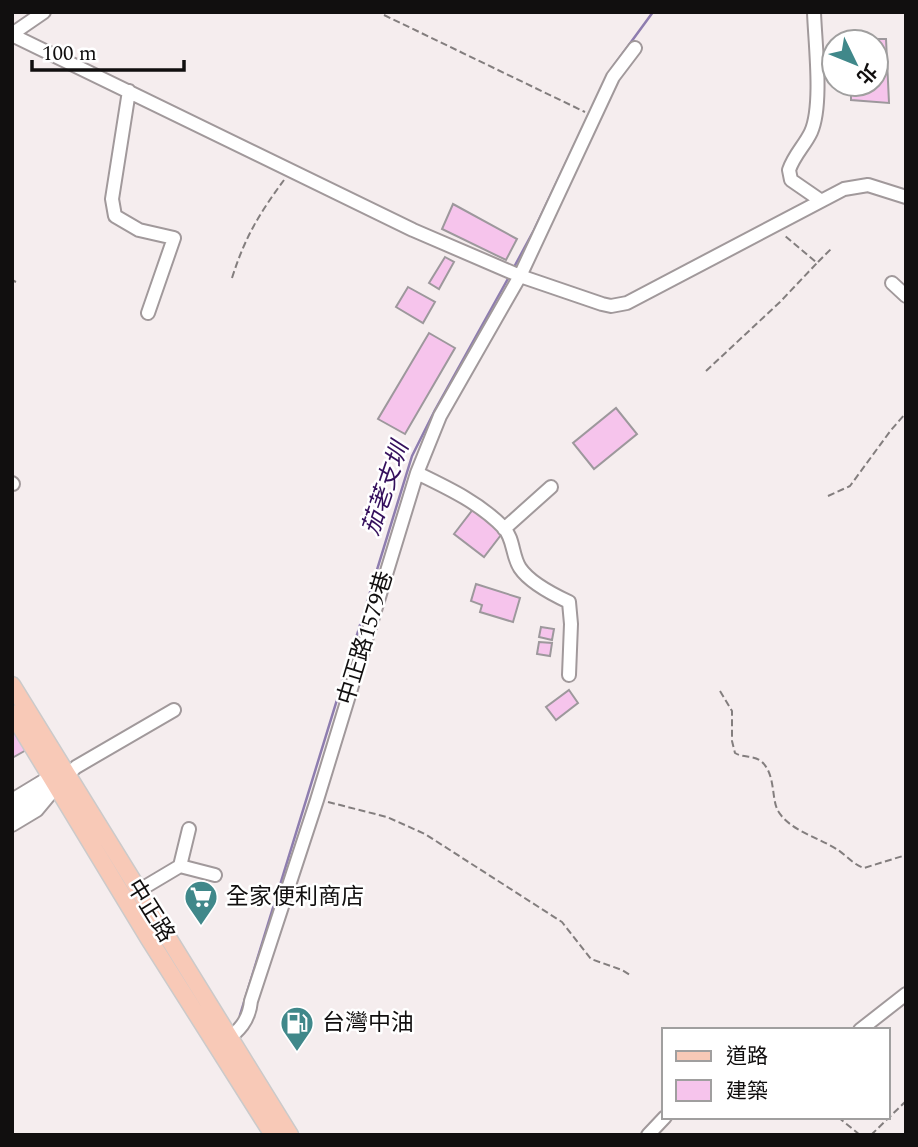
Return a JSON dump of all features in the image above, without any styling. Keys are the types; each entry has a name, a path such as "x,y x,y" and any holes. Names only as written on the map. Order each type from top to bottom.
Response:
{"main road":[{"name":"中正路","path":"12,685 58,780 223,1043 290,1135"},
{"name":"中正路","path":"12,713 138,891 273,1135"}],"street":[{"path":"44,12 12,34 413,230 520,276 611,306 627,303 844,188 869,185 906,197"},
{"path":"814,12 817,92 814,122 789,170 791,180 820,200"},
{"name":"中正路1579巷","path":"223,1043 247,1021 251,1001 317,800 417,473 440,416 520,276 613,77 635,48"},
{"path":"129,91 112,199 115,216 139,230 174,238 148,313"},
{"path":"891,283 906,296"},
{"path":"417,473 466,497 505,528 520,569 548,592 569,602 572,624 569,675"},
{"path":"505,528 551,487"},
{"path":"12,812 76,767 174,710"},
{"path":"12,800 58,780"},
{"path":"12,825 37,810 58,780"},
{"path":"138,891 180,866 190,829"},
{"path":"180,866 215,875"},
{"path":"862,1028 906,993"},
{"path":"648,1135 663,1119"}],"path":[{"path":"384,15 595,117"},
{"path":"232,278 242,246 260,213 291,171"},
{"path":"773,225 817,263"},
{"path":"706,371 780,302 832,248"},
{"path":"12,280 16,282"},
{"path":"828,496 850,486 906,413"},
{"path":"720,691 732,711 732,741 735,753 761,761 775,787 778,811 797,828 838,850 859,867 864,868 906,855"},
{"path":"317,800 387,817 425,834 562,922 592,959 630,975"},
{"path":"890,1117 906,1101"},
{"path":"840,1119 859,1135"},
{"path":"871,1135 887,1119"}],"building":[{"path":"889,98 889,103 851,100"},
{"path":"453,204 517,239 506,260 442,229"},
{"path":"445,257 454,262 439,289 429,283"},
{"path":"408,287 435,302 423,323 396,307"},
{"path":"429,333 455,348 405,434 378,419"},
{"path":"616,408 637,434 594,469 573,443"},
{"path":"474,508 504,531 484,557 454,534"},
{"path":"476,584 520,598 513,622 480,612 482,605 471,601"},
{"path":"541,627 554,629 552,640 539,637"},
{"path":"539,642 552,643 550,656 537,654"},
{"path":"569,690 578,703 556,720 546,707"},
{"path":"12,722 28,749 12,758"}],"waterway":[{"name":"茄荖支圳","path":"612,68 653,12"},
{"name":"茄荖支圳","path":"513,269 608,74"},
{"name":"茄荖支圳","path":"240,1015 412,456 510,275"}],"place":[{"name":"全家便利商店","path":"201,927"},
{"name":"台灣中油","path":"297,1053"}]}
